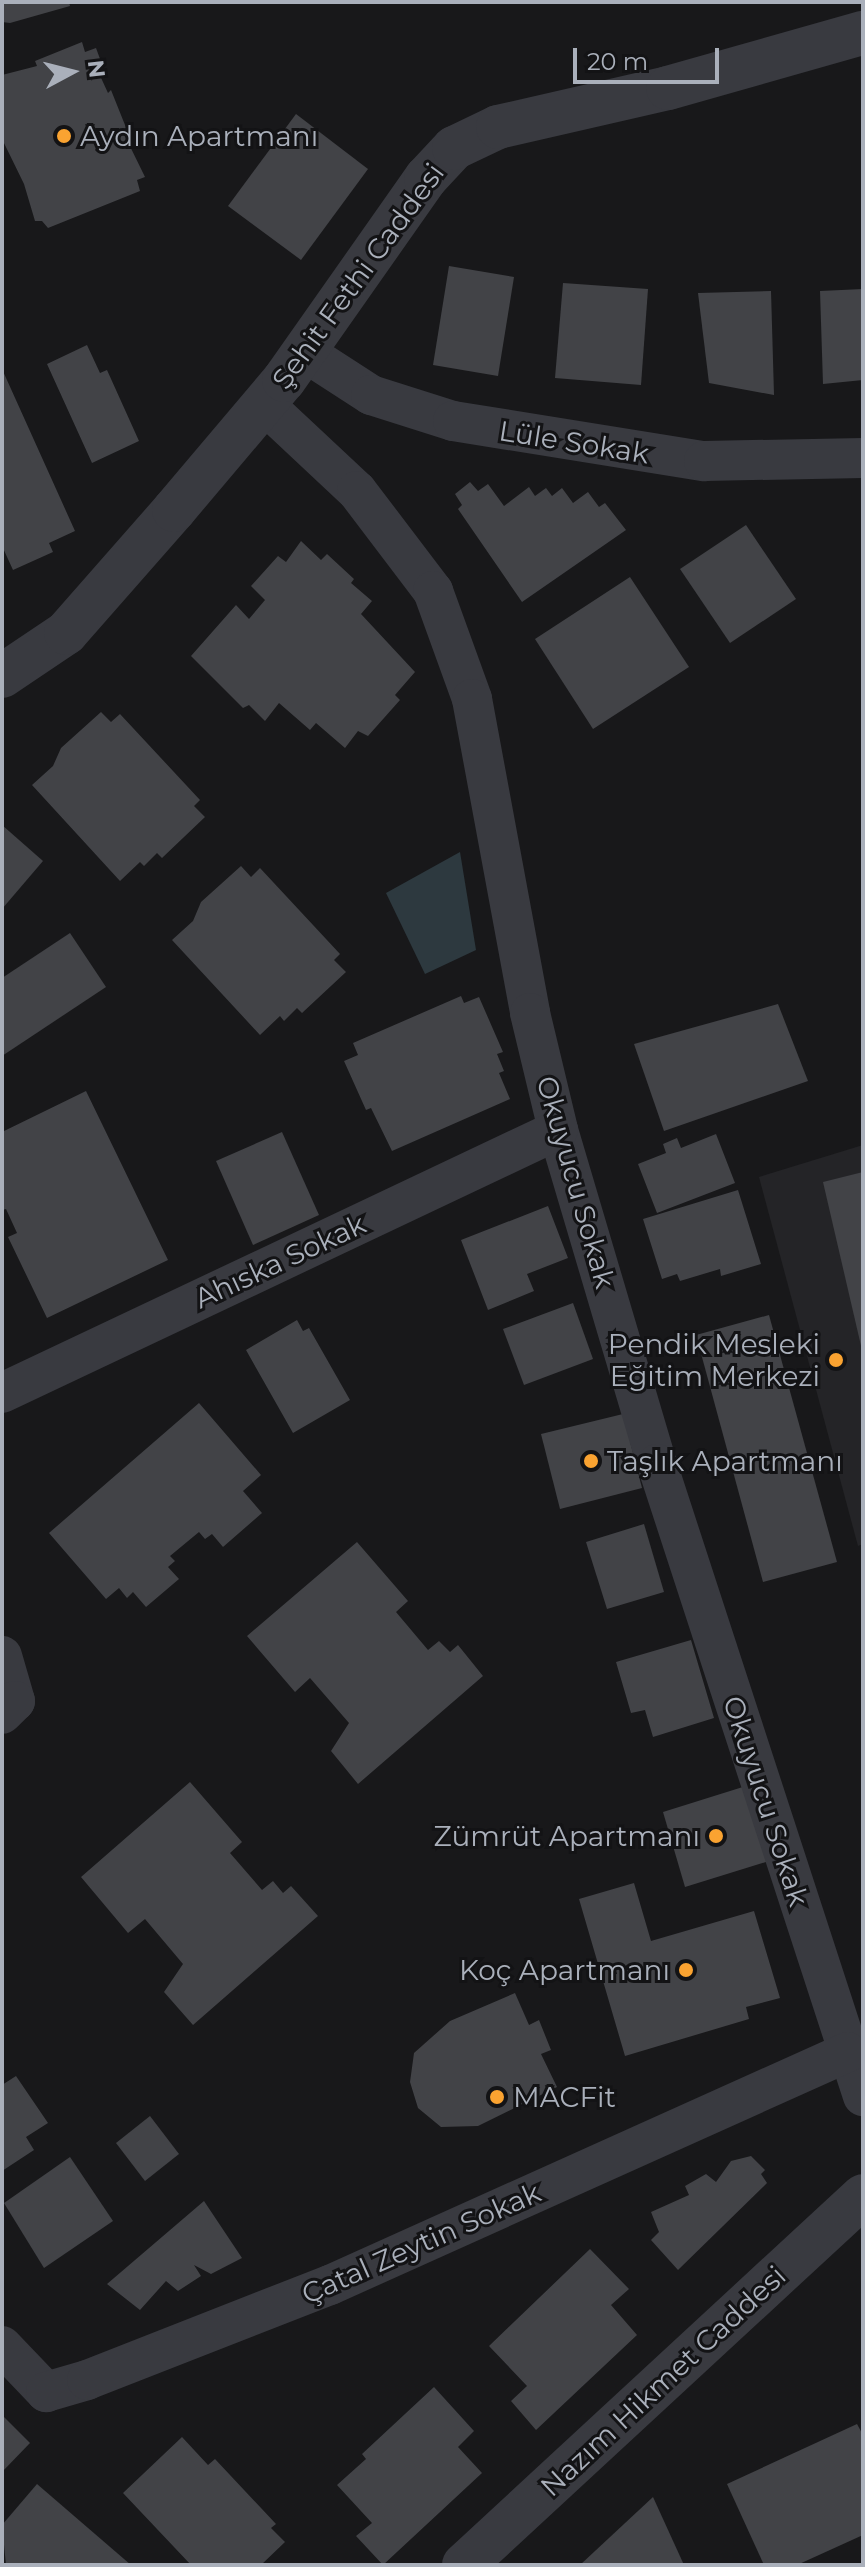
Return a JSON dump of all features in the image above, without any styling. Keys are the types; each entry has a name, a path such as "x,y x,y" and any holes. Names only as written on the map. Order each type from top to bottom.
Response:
{"street":[{"name":"Şehit Fethi Caddesi","path":"2,676 66,633 264,404 426,178 454,148 498,127 668,88 863,33"},
{"name":"Lüle Sokak","path":"303,351 371,395 453,421 704,461 863,458"},
{"name":"Okuyucu Sokak","path":"264,404 357,491 433,591 472,699 530,1013 558,1130 657,1464 863,2096"},
{"name":"Ahıska Sokak","path":"2,1393 558,1130"},
{"path":"2,1656 9,1708"},
{"name":"Çatal Zeytin Sokak","path":"2,2346 46,2392 87,2380 330,2285 848,2052"},
{"name":"Nazım Hikmet Caddesi","path":"464,2565 863,2196"}],"shaded area":[{"path":"460,852 476,950 425,974 386,893"},
{"name":"Pendik Mesleki Eğitim Merkezi","path":"863,1145 863,1544 858,1546 759,1177"}],"building":[{"path":"2,2 69,2 70,6 10,23 2,22"},
{"name":"Aydın Apartmanı","path":"82,42 85,52 96,48 103,67 97,69 108,93 111,90 127,130 123,132 145,177 137,180 140,191 48,228 42,221 35,221 24,184 3,141 2,75 37,66 35,61"},
{"path":"296,114 368,169 301,260 228,206"},
{"path":"449,266 514,277 498,376 433,365"},
{"path":"563,283 648,289 641,385 555,378"},
{"path":"863,289 863,380 823,384 820,291"},
{"path":"771,291 774,395 709,383 698,293"},
{"path":"87,345 100,373 107,370 139,441 92,463 47,364"},
{"path":"2,369 75,531 49,543 53,552 13,570 2,546"},
{"path":"470,482 478,491 488,484 504,506 529,487 535,496 546,488 552,496 562,488 573,503 588,492 599,507 605,503 626,530 522,602 458,509 462,505 455,494"},
{"path":"746,525 796,599 730,643 680,569"},
{"path":"301,541 321,560 327,554 354,579 351,583 372,601 361,614 415,672 395,695 400,700 368,736 358,731 345,748 316,723 310,730 279,703 265,721 249,705 243,708 191,656 236,605 249,619 265,600 251,586 278,556 286,562"},
{"path":"630,577 689,667 593,729 535,639"},
{"path":"101,712 111,722 120,714 200,800 194,806 205,817 162,858 157,853 144,866 140,862 120,881 32,785 53,766 61,748"},
{"path":"2,825 43,861 2,909"},
{"path":"241,866 251,877 260,868 340,954 334,960 346,972 302,1013 297,1008 284,1021 280,1016 260,1035 172,940 193,921 201,902"},
{"path":"70,933 106,987 2,1056 2,978"},
{"path":"461,996 464,1003 479,997 503,1052 497,1054 504,1071 499,1073 510,1099 392,1151 371,1108 366,1110 344,1061 358,1055 353,1043"},
{"path":"778,1004 808,1081 664,1131 634,1044"},
{"path":"86,1091 168,1260 47,1318 8,1237 17,1233 6,1209 2,1210 2,1132"},
{"path":"282,1132 319,1215 253,1245 216,1161"},
{"path":"716,1134 735,1183 657,1213 638,1164 666,1153 663,1144 677,1138 681,1148"},
{"path":"863,1172 863,1349 862,1350 823,1182"},
{"path":"738,1190 761,1264 721,1276 720,1269 680,1281 677,1274 662,1279 643,1219"},
{"path":"548,1206 568,1258 527,1274 534,1291 488,1310 461,1240"},
{"path":"573,1303 593,1359 524,1385 503,1329"},
{"path":"769,1315 837,1562 763,1582 696,1335"},
{"path":"297,1320 303,1331 309,1328 350,1400 293,1433 246,1350"},
{"path":"199,1403 261,1475 243,1491 262,1513 223,1547 212,1534 205,1539 199,1532 170,1556 175,1561 168,1567 179,1579 146,1607 133,1592 127,1598 119,1588 106,1599 49,1533"},
{"name":"Taşlık Apartmanı","path":"623,1414 642,1488 560,1509 541,1434"},
{"path":"644,1524 664,1592 607,1609 586,1542"},
{"path":"357,1542 408,1601 396,1612 428,1650 439,1641 450,1652 458,1645 483,1676 358,1784 331,1751 349,1723 310,1678 295,1692 247,1636"},
{"path":"691,1640 714,1718 653,1737 645,1710 631,1713 616,1662"},
{"path":"190,1782 242,1842 230,1853 262,1890 273,1881 283,1893 291,1886 318,1916 193,2025 164,1992 183,1964 145,1919 128,1933 81,1877"},
{"name":"Zümrüt Apartmanı","path":"746,1786 769,1861 685,1887 663,1812"},
{"name":"Koç Apartmanı","path":"634,1883 651,1941 754,1911 780,1998 746,2007 749,2019 625,2056 579,1899"},
{"path":"515,1993 529,2025 539,2020 551,2050 541,2054 557,2087 478,2126 441,2127 418,2108 410,2082 414,2053 450,2021"},
{"path":"16,2076 48,2123 26,2137 34,2150 2,2171 2,2085"},
{"path":"150,2116 179,2154 145,2181 116,2143"},
{"path":"751,2156 765,2170 761,2174 767,2183 678,2270 651,2240 659,2232 651,2212 689,2195 685,2186 706,2174 716,2182 731,2161"},
{"path":"70,2157 113,2221 44,2268 4,2203"},
{"path":"204,2201 242,2258 211,2274 194,2265 201,2276 178,2291 166,2281 140,2310 107,2284"},
{"path":"590,2249 629,2289 611,2305 637,2335 536,2430 511,2401 527,2386 489,2346"},
{"path":"434,2387 474,2431 458,2447 482,2473 383,2565 356,2536 372,2523 337,2485 366,2459 362,2454"},
{"path":"2,2415 30,2443 2,2472"},
{"path":"857,2424 863,2435 863,2535 797,2565 764,2565 727,2484"},
{"path":"182,2437 208,2465 215,2459 276,2524 271,2528 285,2542 261,2565 191,2565 123,2493"},
{"path":"37,2484 131,2565 6,2565 2,2525"},
{"path":"653,2497 684,2565 580,2565"}],"place":[{"name":"Aydın Apartmanı","path":"64,136"},
{"name":"Pendik Mesleki Eğitim Merkezi","path":"836,1360"},
{"name":"Taşlık Apartmanı","path":"591,1461"},
{"name":"Zümrüt Apartmanı","path":"716,1836"},
{"name":"Koç Apartmanı","path":"686,1970"},
{"name":"MACFit","path":"497,2097"}]}
